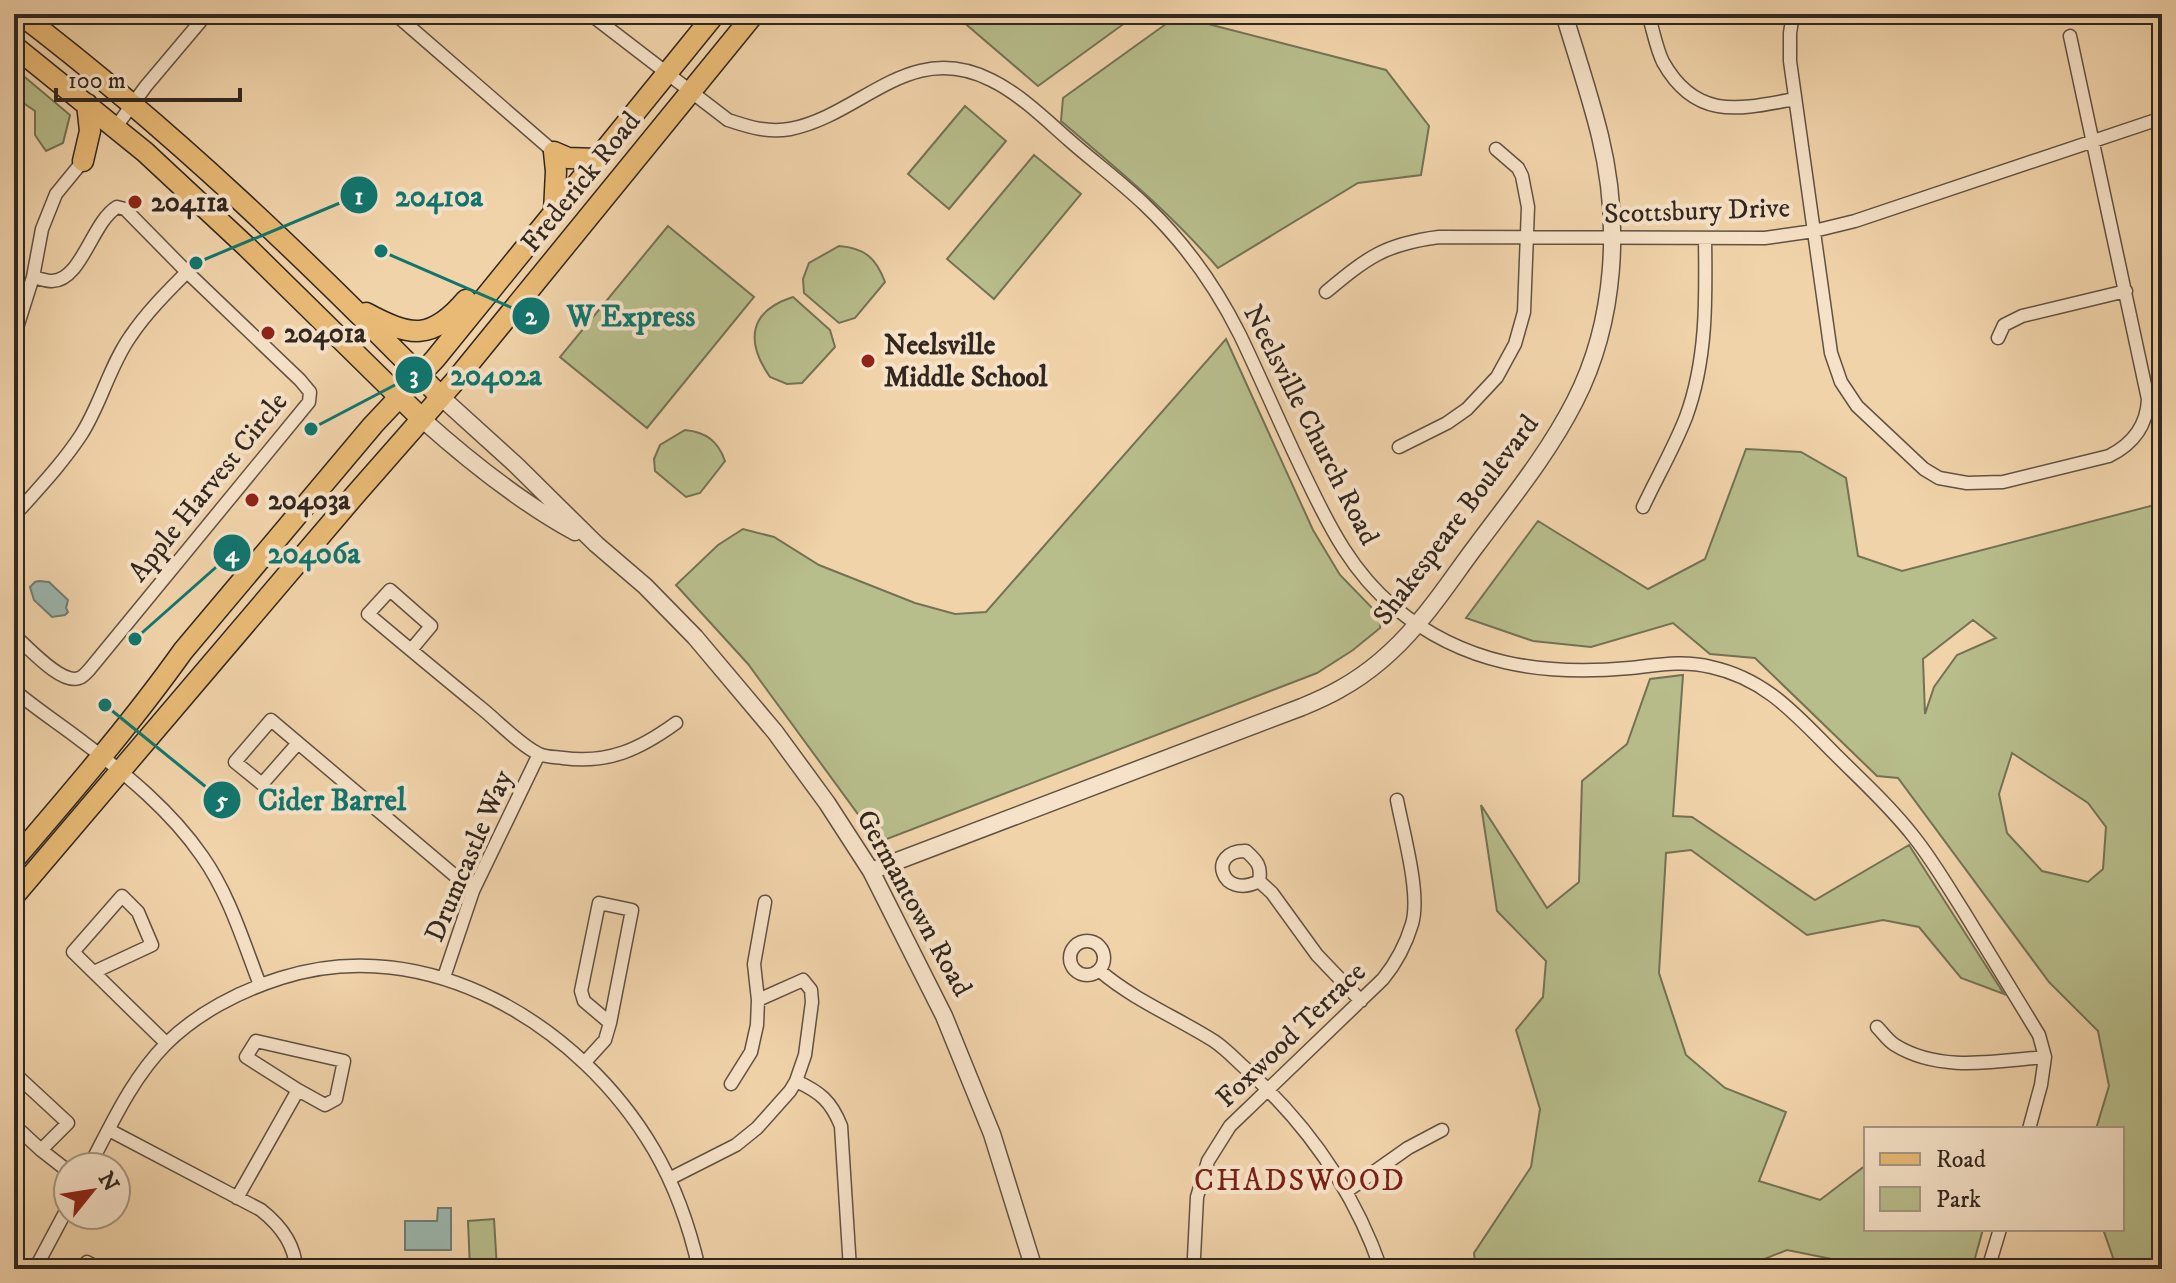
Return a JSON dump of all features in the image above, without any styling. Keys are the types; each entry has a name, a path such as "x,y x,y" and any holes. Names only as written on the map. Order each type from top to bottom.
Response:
{"main road":[{"name":"Germantown Road","path":"20,14 132,105 215,178 441,397"},
{"name":"Frederick Road","path":"14,860 102,757 183,651 506,273 715,14"},
{"name":"Frederick Road","path":"14,896 441,397 754,14"},
{"name":"Germantown Road","path":"14,46 145,152 422,419"},
{"path":"83,161 90,131 87,104"},
{"path":"83,161 115,128"},
{"path":"554,212 554,152 568,158 596,159"},
{"path":"348,304 404,331 430,329 451,319 475,290 506,273"}],"street":[{"path":"395,14 554,152"},
{"name":"Neelsville Church Road","path":"590,14 728,120 749,128 770,130 805,125 895,79 931,69 971,72 1004,87 1144,204 1183,247 1239,333 1296,459 1338,540 1351,562 1370,584 1418,624 1451,644 1484,658 1538,669 1576,671 1679,662 1710,666 1742,676 1778,698 1915,838 2039,1035 2045,1057"},
{"name":"Shakespeare Boulevard","path":"871,871 1302,707 1341,689 1374,666 1418,624 1538,464 1575,401 1592,362 1603,322 1610,280 1610,192 1600,137 1564,14"},
{"path":"1648,14 1662,59 1678,84 1700,100 1719,107 1744,108 1795,99"},
{"path":"1793,14 1790,61 1831,353 1841,382 1857,406 1924,469 1939,478 1967,483 2003,482 2109,456 2123,449 2140,432 2148,409 2126,291 2070,36"},
{"path":"115,128 200,22"},
{"name":"Scottsbury Drive","path":"1326,292 1361,262 1411,240 1439,237 1765,238 1814,231 1855,221 2162,118"},
{"path":"1399,447 1447,423 1467,409 1497,377 1515,344 1524,312 1528,207 1518,168 1496,149"},
{"path":"14,337 33,277 40,237 56,194 83,161"},
{"name":"Apple Harvest Circle","path":"14,635 68,679 78,679 89,670 295,421 309,402 310,392 125,209 117,207 109,212 76,266 66,276 53,281 33,277"},
{"path":"1643,507 1686,417 1700,365 1706,317 1705,239"},
{"path":"14,516 80,437 130,337 187,272"},
{"path":"1998,338 2004,325 2022,316 2126,291"},
{"name":"Germantown Road","path":"441,397 596,544 645,586 695,637 775,732 827,803 871,871 920,967 968,1072 992,1134 1034,1269"},
{"name":"Germantown Road","path":"422,419 453,447 513,492 596,544"},
{"path":"411,650 431,626 390,590 368,614 411,650 539,754 588,760 611,757 634,750 676,723"},
{"path":"14,690 121,772 186,834 218,882 260,985"},
{"path":"298,743 262,784 235,762 271,720 473,891"},
{"name":"Drumcastle Way","path":"444,977 473,891 539,754"},
{"name":"Foxwood Terrace","path":"1194,1257 1197,1197 1208,1161 1230,1126 1361,1001 1395,964 1413,922 1414,893 1397,800"},
{"path":"1259,881 1272,893 1317,955 1361,1001"},
{"path":"94,972 152,945 138,912 122,896 73,952 166,1043"},
{"path":"731,1084 751,1052 757,1025 754,964 765,902"},
{"path":"585,1062 605,1040 610,1023 632,910 599,903 581,991 584,1001 610,1023"},
{"path":"98,1151 132,1088 166,1043 205,1013 232,997 304,970 352,965 401,968 444,977 478,991 545,1029 585,1062 625,1108 654,1149 669,1179 694,1246 699,1269"},
{"path":"1100,971 1118,986 1217,1043 1269,1090 1313,1139 1347,1191 1370,1236 1381,1269"},
{"path":"669,1179 736,1145 757,1128 796,1081 805,1055 811,990 803,980 758,1000"},
{"path":"1877,1027 1893,1044 1928,1059 1958,1064 2045,1057 2030,1127"},
{"path":"256,1041 344,1061 336,1099 325,1105 298,1090 246,1057 256,1041"},
{"path":"14,1073 68,1123 41,1150"},
{"path":"796,1081 828,1101 841,1126 850,1269"},
{"path":"237,1198 298,1090"},
{"path":"14,1125 52,1159"},
{"path":"109,1130 261,1210 274,1220 290,1244 296,1269"},
{"path":"1347,1191 1408,1148 1442,1130"},
{"path":"35,1269 55,1231"},
{"path":"1988,1269 1999,1231"},
{"path":"83,1269 87,1262 100,1269"}],"green space":[{"path":"954,14 1135,14 1136,15 1038,86"},
{"path":"1177,16 1386,70 1429,126 1421,175 1358,183 1218,268 1162,210 1061,121 1063,98"},
{"path":"14,68 70,115 63,143 46,151 35,135 35,111 16,98 14,100"},
{"path":"965,106 1006,141 949,209 908,174"},
{"path":"1034,155 1081,194 994,299 947,259"},
{"path":"668,226 754,297 647,428 560,357"},
{"path":"839,246 863,252 878,267 885,282 855,318 839,323 804,293 803,279 809,263"},
{"path":"793,297 830,330 835,347 802,383 787,384 770,377 762,364 755,340 760,319 767,310"},
{"path":"1226,339 1313,530 1340,575 1381,617 1380,628 1317,673 887,839 874,836 748,664 676,585 718,545 743,529 774,537 819,565 915,603 955,614 986,612"},
{"path":"685,430 710,439 725,461 700,493 686,497 655,471 654,459 660,445"},
{"path":"1746,449 1801,452 1846,478 1858,556 1902,571 2162,503 2162,1269 2117,1269 2104,1231 2124,1231 2124,1127 2097,1127 2109,1086 2098,1031 2049,982 1898,778 1877,776 1755,658 1710,654 1673,623 1591,647 1533,641 1466,618 1538,521 1648,589 1705,559","holes":["1973,620 1996,638 1957,655 1934,687 1925,714 1923,659","2012,753 2088,803 2106,827 2103,869 2088,882 2042,871 2007,833 1999,794"]},
{"path":"1683,675 1673,816 1692,817 1815,900 1909,845 2004,994 1961,978 1919,927 1883,920 1807,935 1691,850 1666,853 1659,973 1686,1055 1725,1088 1786,1112 1759,1181 1820,1200 1864,1167 1864,1231 1982,1231 1972,1269 1872,1269 1787,1250 1739,1269 1476,1269 1474,1253 1531,1167 1540,1109 1516,1030 1543,997 1546,961 1497,911 1481,805 1547,908 1579,882 1582,781 1627,744 1650,679"},
{"path":"494,1219 497,1269 470,1269 468,1221"}],"water":[{"path":"39,581 49,582 68,600 65,615 52,617 34,600 30,587"},
{"path":"438,1208 451,1208 451,1250 405,1250 405,1221 437,1221"}],"place":[{"name":"20411a","path":"135,202"},
{"name":"W Express","path":"381,251"},
{"name":"20410a","path":"196,263"},
{"name":"20401a","path":"268,333"},
{"name":"Neelsville Middle School","path":"868,361"},
{"name":"20402a","path":"311,429"},
{"name":"20403a","path":"252,500"},
{"name":"20406a","path":"135,639"},
{"name":"Cider Barrel","path":"105,705"}],"district":[{"name":"CHADSWOOD","path":"1300,1181"}]}
